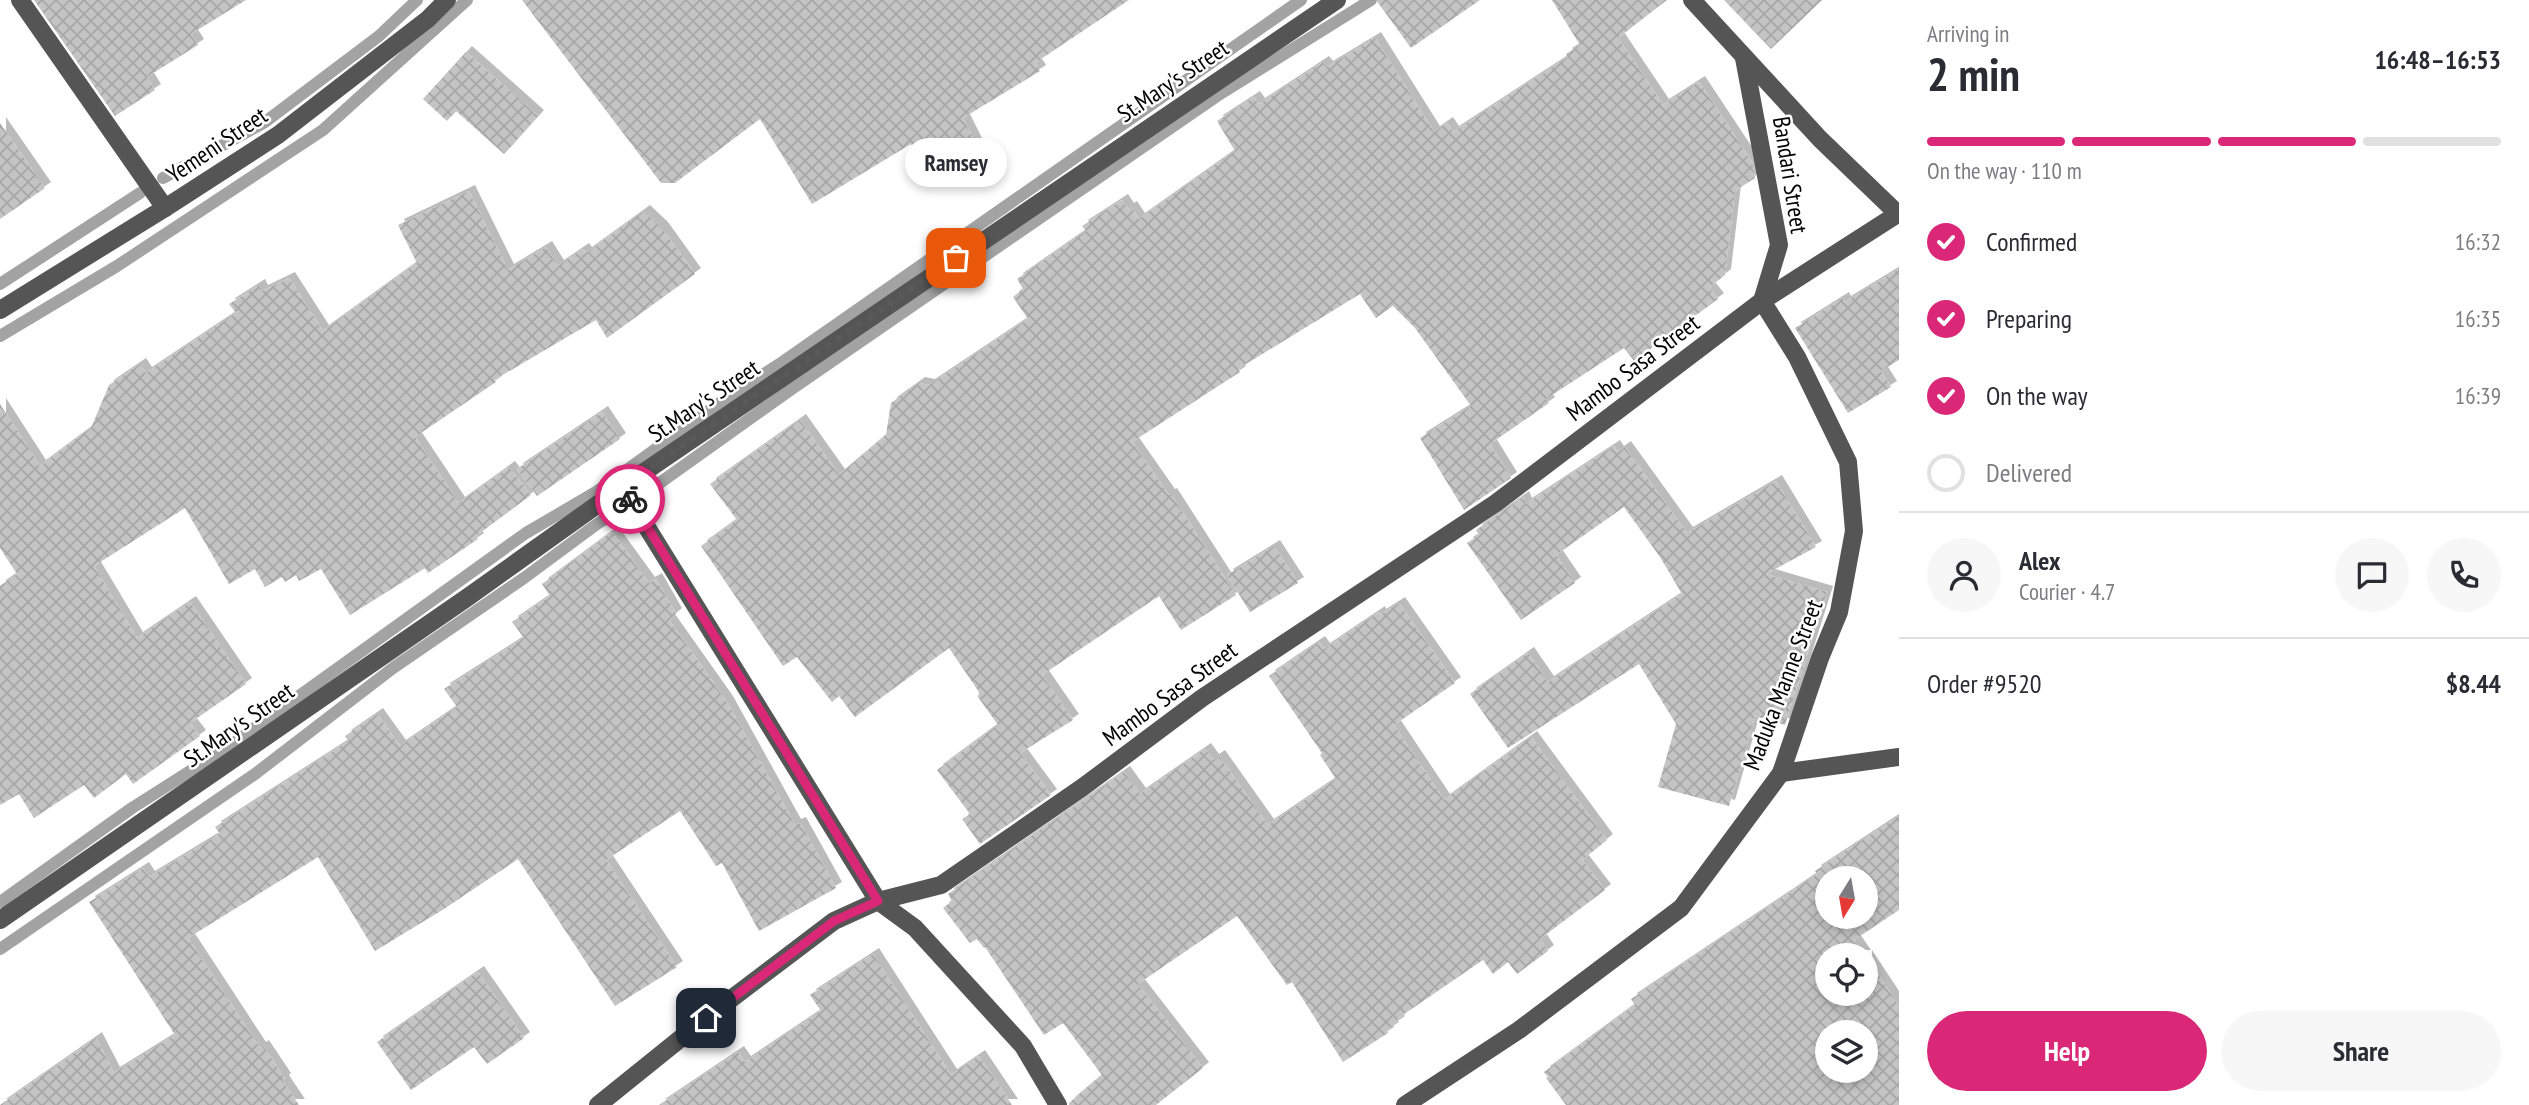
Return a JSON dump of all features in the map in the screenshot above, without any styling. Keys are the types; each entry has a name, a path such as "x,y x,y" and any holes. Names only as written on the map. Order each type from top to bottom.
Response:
{"street":[{"path":"20,0 165,208"},
{"name":"Yemeni Street","path":"0,310 278,135 428,19 447,0"},
{"name":"St.Mary's Street","path":"0,920 468,597 622,487 1337,0"},
{"name":"Bandari Street","path":"1692,0 1821,139 1899,214"},
{"name":"Bandari Street","path":"1744,56 1779,244 1762,300"},
{"name":"Mambo Sasa Street","path":"598,1105 834,921 878,901 941,885 1083,787 1202,698 1496,503 1762,300 1899,214"},
{"name":"Maduka Manne Street","path":"1405,1105 1519,1030 1681,908 1781,773 1820,658 1839,612 1854,531 1848,462 1797,357 1762,300"},
{"path":"622,487 878,901 915,928 1023,1046 1058,1105"},
{"path":"1781,773 1899,757"}],"building":[{"path":"34,0 246,0 191,34 198,45 147,77 155,90 115,116"},
{"path":"522,0 1129,0 1035,63 1040,71 963,118 976,144 926,171 911,144 812,204 760,119 675,183 661,183"},
{"path":"1376,0 1480,0 1411,48"},
{"path":"1552,0 1667,0 1618,38 1663,105 1699,82 1752,162 1755,178 1735,191 1725,275 1709,288 1718,299 1634,361 1624,348 1546,399 1549,403 1490,444 1511,478 1464,510 1420,438 1471,406 1415,328 1393,306 1376,318 1360,294 1238,369 1240,372 1132,442 1169,495 1171,494 1236,595 1181,630 1159,596 1042,675 1073,720 1020,753 1051,795 980,844 962,819 970,814 937,770 998,725 949,648 855,717 839,696 832,702 797,657 783,666 701,546 737,520 710,484 800,420 839,475 886,435 891,403 919,383 929,385 1028,319 1013,297 1023,289 1017,279 1086,231 1082,226 1122,200 1139,219 1235,151 1217,121 1254,97 1259,104 1323,62 1327,67 1375,38 1434,132 1447,123 1453,132 1568,57 1566,54 1580,45"},
{"path":"1724,0 1822,0 1771,49"},
{"path":"466,52 538,116 504,154 456,111 447,121 423,99"},
{"path":"0,123 45,188 0,219"},
{"path":"469,191 508,270 546,247 558,266 583,249 586,253 644,211 662,228 695,274 607,338 596,320 494,380 496,382 415,437 459,503 509,467 531,495 476,536 478,539 428,573 425,568 350,615 321,569 299,581 296,575 285,582 282,577 265,587 255,569 229,584 185,508 94,566 137,638 190,602 246,684 190,723 200,736 133,784 126,774 94,798 84,785 34,818 19,794 0,805 0,586 17,574 0,548 0,404 40,466 91,428 109,385 140,364 146,373 236,313 229,304 259,285 262,291 289,278 323,331 417,263 398,225"},
{"path":"1899,269 1899,360 1881,371 1891,387 1848,413 1795,328 1843,298 1845,302"},
{"path":"602,412 620,439 537,496 517,469"},
{"path":"1614,446 1618,452 1625,447 1687,533 1776,481 1816,547 1766,574 1827,592 1785,725 1755,716 1729,806 1658,787 1676,724 1639,664 1508,748 1470,694 1528,653 1548,682 1682,594 1660,557 1624,507 1556,555 1575,583 1521,620 1467,543 1479,535 1476,530 1523,497 1526,504"},
{"path":"612,532 649,583 656,579 676,614 669,620 727,702 795,825 800,823 836,888 759,931 722,863 716,866 680,811 606,860 677,967 615,1006 518,859 375,951 318,857 188,938 260,1048 263,1046 285,1079 283,1081 299,1105 0,1105 96,1038 114,1073 175,1035 89,902 143,868 149,877 220,834 215,827 349,741 345,736 377,714 400,746 457,707 444,689 524,638 512,622 550,596 542,584"},
{"path":"1274,546 1298,583 1250,612 1227,575"},
{"path":"1399,603 1455,683 1394,725 1444,800 1531,737 1607,840 1582,860 1605,890 1540,939 1548,951 1517,974 1508,962 1493,974 1483,960 1397,1019 1399,1022 1387,1030 1388,1033 1343,1062 1292,982 1287,985 1237,916 1138,984 1203,1068 1156,1105 1069,1105 1102,1075 1063,1023 1044,1035 985,947 977,939 970,943 943,908 952,901 948,894 1124,772 1140,794 1205,749 1213,760 1219,756 1268,825 1336,779 1320,755 1322,753 1269,676 1319,642 1324,649 1379,612 1380,615"},
{"path":"1899,816 1899,910 1878,924 1878,866 1823,866"},
{"path":"1815,875 1815,929 1870,929 1854,940 1856,943 1815,943 1815,1006 1878,1006 1878,974 1899,1006 1899,1105 1566,1105 1544,1072 1635,1005 1631,999"},
{"path":"873,954 951,1075 979,1056 1012,1105 659,1105 738,1052 745,1062 821,1011 810,995"},
{"path":"478,972 524,1038 487,1064 474,1047 411,1090 377,1042"}],"waterway":[{"path":"163,178 265,122 379,36 417,0"},
{"path":"0,336 117,266 323,130 467,0"},
{"path":"0,902 132,808 228,747 526,533 596,492 718,404 784,361 1301,0"},
{"path":"0,949 255,774 393,668 793,388 1217,96 1371,0"},
{"path":"0,284 140,193"}],"way so far":[{"path":"630,499 622,487 956,258"}],"place":[{"name":"Ramsey","path":"956,258"}],"route":[{"path":"630,499 878,901 834,921 706,1018"}]}
